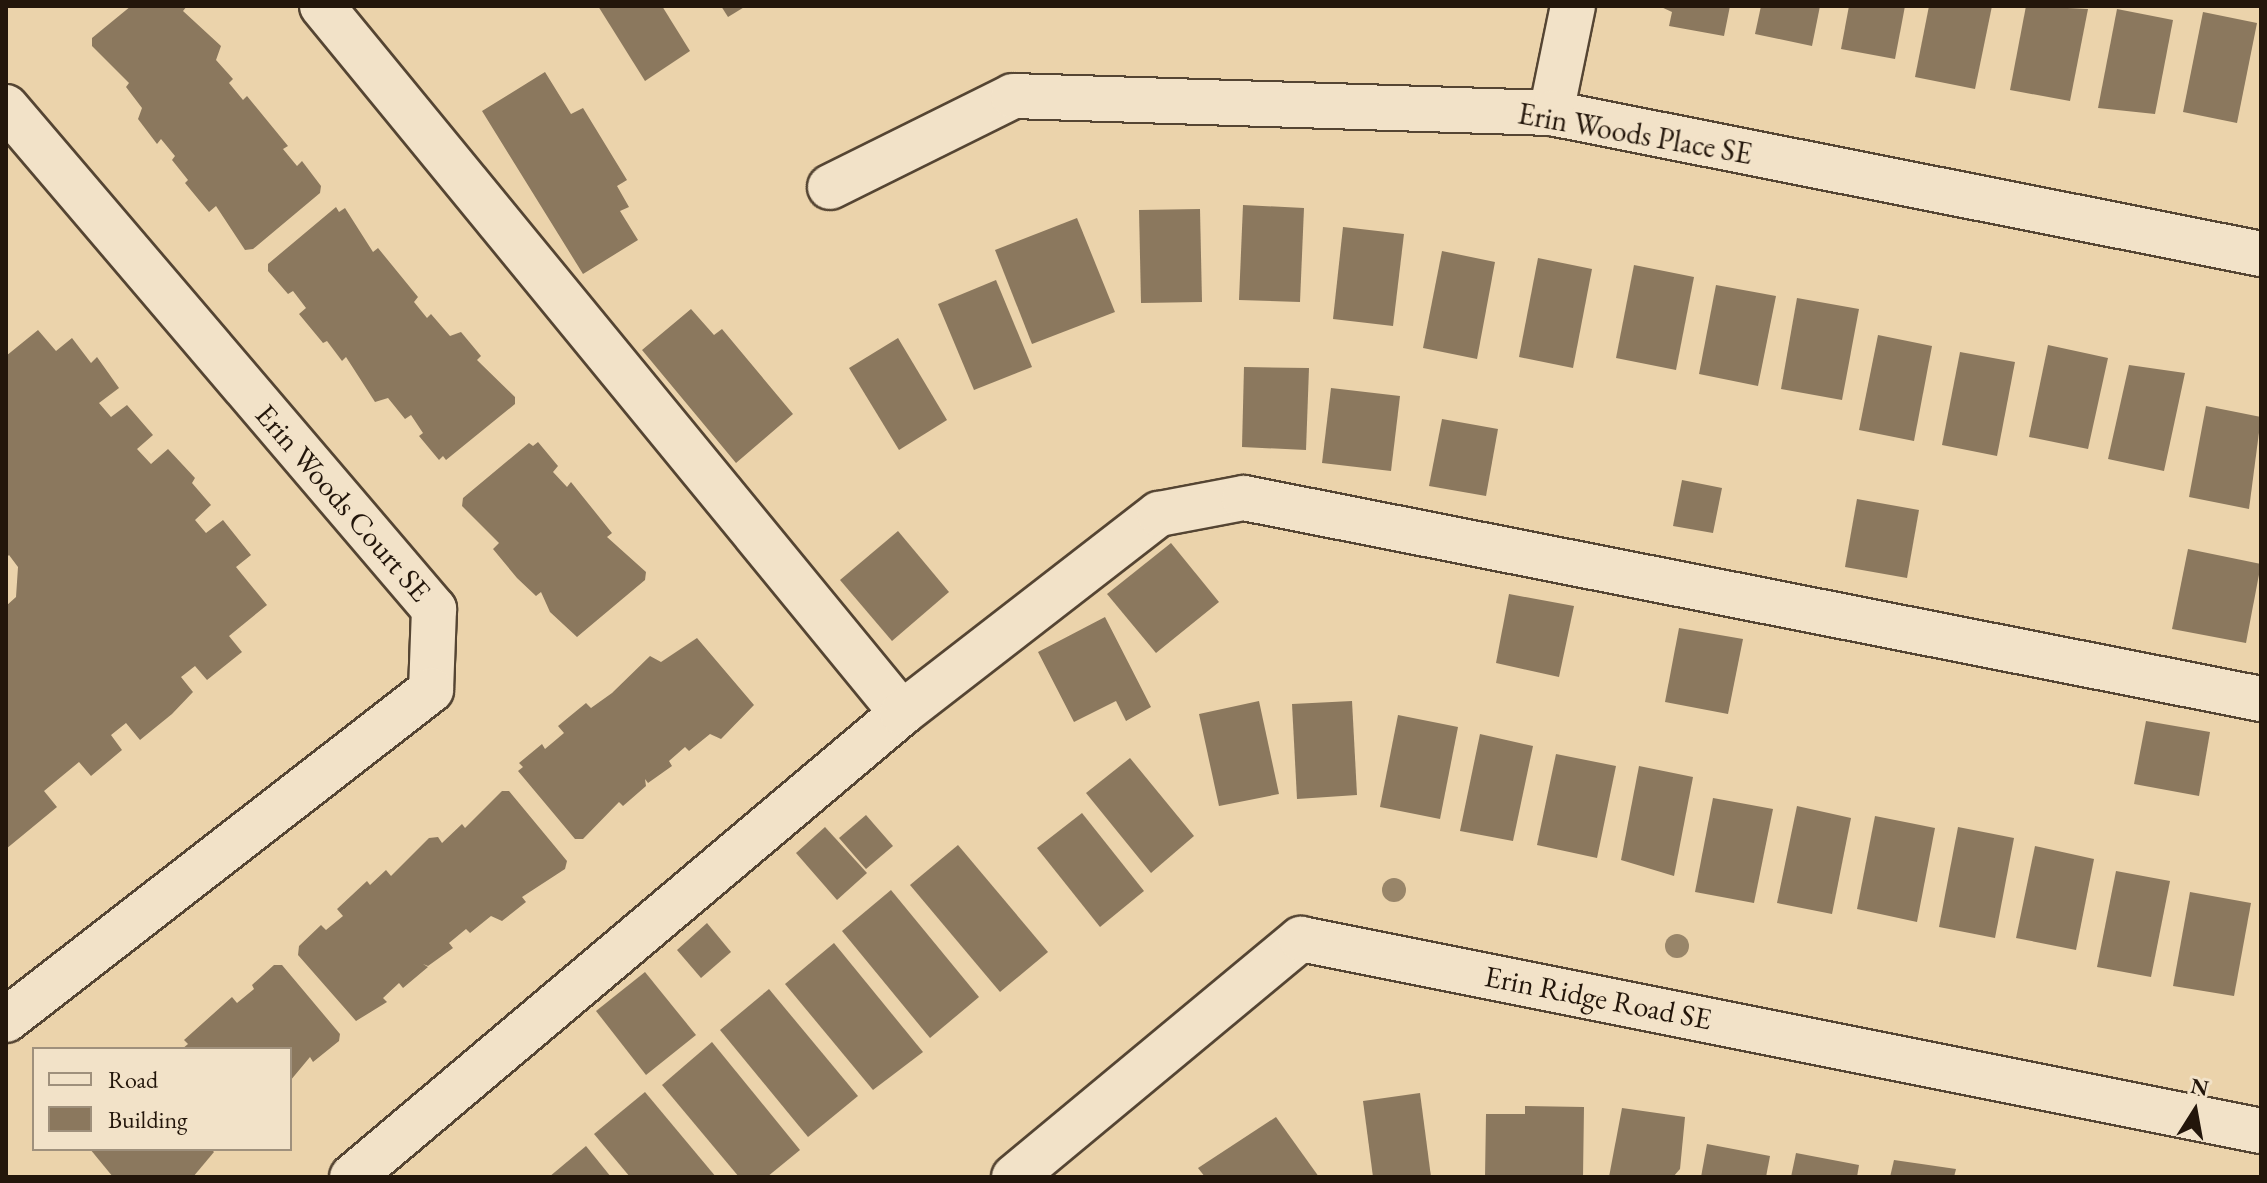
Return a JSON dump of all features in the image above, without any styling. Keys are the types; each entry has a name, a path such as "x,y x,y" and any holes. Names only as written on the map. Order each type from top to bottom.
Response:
{"street":[{"path":"322,6 902,713"},
{"path":"1551,113 1573,6"},
{"name":"Erin Woods Place SE","path":"830,187 1013,96 1551,113 2261,254"},
{"name":"Erin Woods Court SE","path":"6,107 434,609 431,690 6,1020"},
{"path":"352,1177 902,713 1159,514 1244,498 2261,699"},
{"name":"Erin Ridge Road SE","path":"1014,1177 1301,939 2261,1131"}],"building":[{"path":"131,6 187,6 183,11 221,46 216,60 233,79 229,83 243,100 247,96 288,146 283,149 297,166 302,161 321,186 320,193 253,249 245,250 216,206 209,212 185,183 188,180 172,160 175,156 161,139 157,144 138,119 142,108 126,87 129,83 92,46 92,38"},
{"path":"598,6 662,6 690,51 645,81"},
{"path":"721,6 746,6 728,17"},
{"path":"1659,6 1730,6 1724,36 1669,26 1672,12"},
{"path":"1761,6 1820,6 1812,46 1755,34"},
{"path":"1849,6 1905,6 1895,59 1841,49"},
{"path":"1929,6 1992,6 1975,89 1915,77"},
{"path":"2026,6 2088,9 2070,101 2010,90"},
{"path":"2117,9 2173,20 2155,114 2098,108"},
{"path":"2203,12 2257,23 2237,123 2183,112"},
{"path":"545,72 571,114 583,108 627,180 617,186 629,207 620,211 638,240 583,274 482,111"},
{"path":"1243,205 1304,208 1300,302 1239,300"},
{"path":"336,207 339,212 345,208 373,252 378,248 418,297 414,302 427,318 431,314 450,336 461,332 481,356 477,360 515,397 515,404 446,460 443,456 439,460 419,436 423,433 411,415 405,419 388,398 375,402 346,357 342,361 327,341 323,343 299,314 306,308 293,291 288,294 268,271 268,264"},
{"path":"1200,209 1202,302 1141,303 1139,210"},
{"path":"1077,218 1115,312 1032,344 995,250"},
{"path":"1343,227 1404,234 1393,326 1333,319"},
{"path":"1442,251 1495,262 1477,359 1423,348"},
{"path":"1538,258 1592,269 1573,368 1519,357"},
{"path":"1634,265 1694,277 1676,370 1616,358"},
{"path":"996,280 1032,367 974,390 938,304"},
{"path":"1716,285 1776,296 1758,386 1699,374"},
{"path":"1797,298 1859,309 1842,400 1781,389"},
{"path":"691,309 714,335 722,329 793,414 736,463 642,350"},
{"path":"38,330 56,351 72,338 91,363 97,357 119,388 99,403 111,417 127,405 153,435 137,449 151,464 168,449 195,478 192,483 211,505 195,520 206,533 223,520 251,555 236,567 267,605 229,636 242,652 207,680 195,666 181,677 193,692 140,740 126,723 111,735 122,750 91,776 79,762 44,791 57,807 6,849 6,606 16,597 18,567 9,555 6,558 6,356"},
{"path":"1878,335 1932,346 1914,441 1859,430"},
{"path":"898,338 947,420 899,450 849,368"},
{"path":"2048,345 2108,358 2088,449 2029,437"},
{"path":"1960,352 2015,362 1997,456 1942,445"},
{"path":"2129,365 2185,373 2164,471 2108,459"},
{"path":"1244,367 1309,368 1306,450 1242,447"},
{"path":"1331,388 1400,396 1391,471 1322,463"},
{"path":"2206,406 2261,417 2249,509 2189,497"},
{"path":"1442,419 1498,429 1486,496 1429,486"},
{"path":"538,442 558,466 553,472 567,487 571,482 612,533 607,537 646,572 645,580 577,637 550,612 541,592 536,596 517,578 493,549 499,543 462,506 463,498 529,443 533,446"},
{"path":"1682,480 1722,488 1713,533 1673,526"},
{"path":"1857,499 1919,510 1907,578 1845,567"},
{"path":"898,531 949,592 892,641 840,580"},
{"path":"1171,543 1219,602 1156,653 1107,594"},
{"path":"2188,549 2261,564 2246,643 2172,629"},
{"path":"1509,594 1574,606 1559,677 1496,663"},
{"path":"1105,617 1151,707 1126,721 1116,701 1074,722 1038,652"},
{"path":"1679,628 1743,639 1728,714 1665,702"},
{"path":"697,638 754,705 721,739 710,734 689,751 685,747 669,761 672,766 648,783 645,779 646,786 623,806 619,802 583,839 575,839 518,771 523,767 519,763 542,744 545,749 564,733 558,726 586,703 591,708 612,693 650,656 661,662"},
{"path":"1259,701 1279,794 1219,806 1199,714"},
{"path":"1352,701 1357,795 1297,799 1292,704"},
{"path":"1398,715 1458,727 1440,819 1380,807"},
{"path":"2146,721 2210,732 2199,796 2134,784"},
{"path":"1480,734 1533,746 1513,841 1460,831"},
{"path":"1556,754 1616,766 1597,858 1537,845"},
{"path":"1130,758 1194,836 1151,873 1086,793"},
{"path":"1639,766 1693,777 1674,876 1621,860"},
{"path":"502,791 509,791 567,861 565,869 522,897 526,902 502,921 491,916 470,933 466,929 449,943 453,948 428,966 423,964 428,967 403,988 399,983 383,998 387,1002 356,1021 298,955 299,946 321,925 326,930 343,916 337,909 367,881 370,885 386,870 391,876 429,838 438,837 442,843 462,824 465,828"},
{"path":"1713,798 1773,809 1754,903 1695,892"},
{"path":"1797,806 1851,818 1832,914 1777,903"},
{"path":"1082,813 1144,891 1100,927 1037,848"},
{"path":"866,815 893,846 866,869 839,838"},
{"path":"1875,816 1935,828 1917,922 1857,909"},
{"path":"825,827 867,873 837,900 796,853"},
{"path":"1958,827 2014,838 1995,938 1939,927"},
{"path":"958,845 1048,952 1000,992 910,885"},
{"path":"2035,846 2094,859 2076,950 2016,938"},
{"path":"2116,871 2170,881 2151,977 2097,967"},
{"path":"891,890 979,997 930,1038 842,931"},
{"path":"2190,892 2251,903 2234,996 2173,986"},
{"path":"707,923 731,952 701,978 677,950"},
{"path":"834,943 923,1052 873,1090 785,984"},
{"path":"274,965 282,965 340,1034 339,1041 313,1062 310,1057 292,1079 292,1047 184,1047 188,1044 184,1040 232,997 237,1003 254,989 252,985"},
{"path":"645,972 696,1035 646,1075 596,1011"},
{"path":"769,989 858,1096 808,1137 720,1030"},
{"path":"712,1042 800,1150 767,1177 739,1177 662,1085"},
{"path":"645,1092 716,1177 630,1177 594,1134"},
{"path":"1420,1093 1431,1177 1373,1177 1363,1101"},
{"path":"1525,1106 1584,1107 1583,1177 1485,1177 1486,1114 1525,1114"},
{"path":"1622,1108 1685,1117 1680,1169 1673,1177 1609,1177"},
{"path":"1276,1117 1319,1177 1205,1177 1198,1168"},
{"path":"1707,1144 1770,1156 1766,1177 1701,1177"},
{"path":"586,1146 611,1177 549,1177"},
{"path":"92,1151 214,1152 193,1177 113,1177"},
{"path":"1796,1153 1859,1165 1857,1177 1791,1177"},
{"path":"1894,1160 1956,1169 1954,1177 1890,1177"}]}
